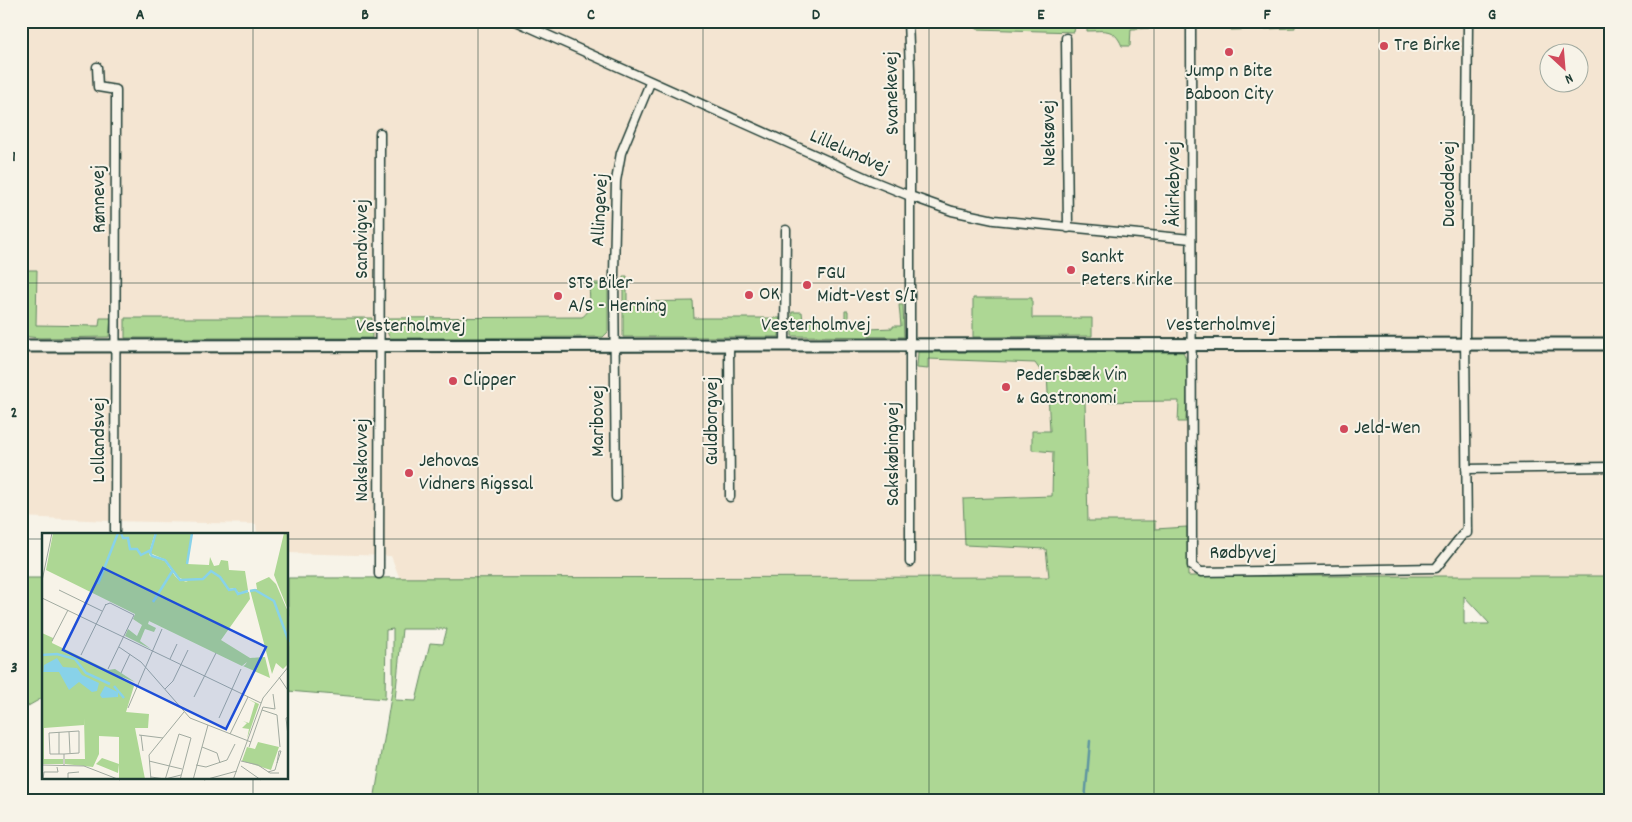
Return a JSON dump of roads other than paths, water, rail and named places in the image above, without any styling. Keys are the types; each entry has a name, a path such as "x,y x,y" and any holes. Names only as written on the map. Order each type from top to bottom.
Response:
{"street":[{"name":"Lillelundvej","path":"516,21 650,83 910,196 952,210 994,220 1191,239"},
{"name":"Svanekevej","path":"908,21 910,69 910,345"},
{"name":"Åkirkebyvej","path":"1191,23 1191,344"},
{"name":"Dueoddevej","path":"1467,532 1465,344 1468,25"},
{"name":"Neksøvej","path":"1066,38 1068,228"},
{"name":"Rønnevej","path":"96,67 98,87 116,90 116,345"},
{"name":"Allingevej","path":"615,346 616,181 621,154 650,83"},
{"name":"Sandvigvej","path":"380,133 380,345"},
{"path":"785,345 786,230"},
{"name":"Rødbyvej","path":"1191,344 1192,566 1202,572 1436,568 1467,532"},
{"name":"Vesterholmvej","path":"21,346 1611,344"},
{"name":"Lollandsvej","path":"116,345 116,533"},
{"name":"Nakskovvej","path":"379,574 380,345"},
{"name":"Guldborgvej","path":"730,345 730,497"},
{"name":"Sakskøbingvej","path":"910,345 910,562"},
{"name":"Maribovej","path":"615,346 616,497"},
{"path":"1466,469 1611,467"}],"waterway":[{"path":"1609,671 1611,697"},
{"path":"1085,801 1090,741"}],"place":[{"name":"Tre Birke","path":"1384,46"},
{"name":"Jump n Bite Baboon City","path":"1229,52"},
{"name":"Sankt Peters Kirke","path":"1071,270"},
{"name":"FGU Midt-Vest S/I","path":"807,285"},
{"name":"OK","path":"749,295"},
{"name":"STS Biler A/S - Herning","path":"558,296"},
{"name":"Clipper","path":"453,381"},
{"name":"Pedersbæk Vin & Gastronomi","path":"1006,387"},
{"name":"Jeld-Wen","path":"1344,429"},
{"name":"Jehovas Vidners Rigssal","path":"409,473"}]}
